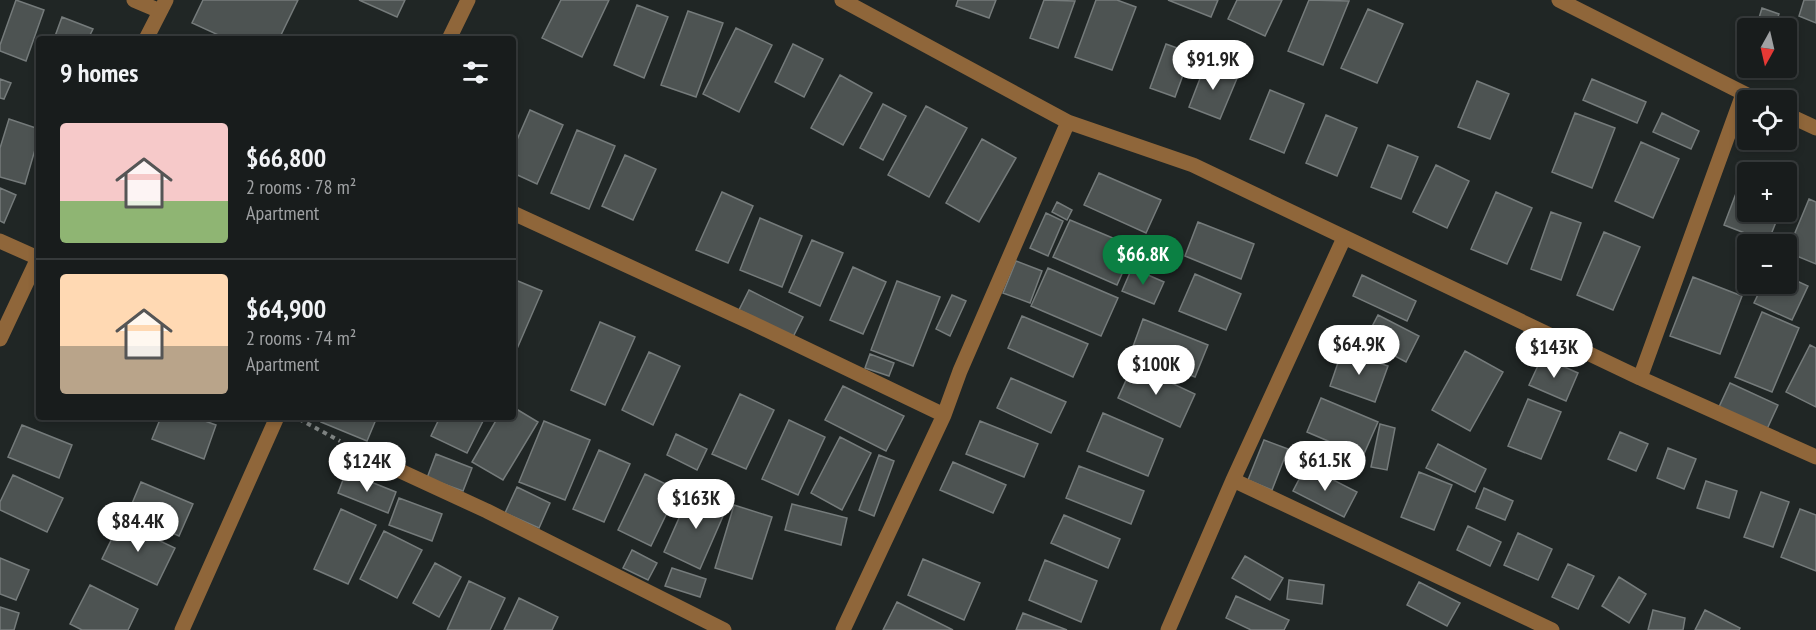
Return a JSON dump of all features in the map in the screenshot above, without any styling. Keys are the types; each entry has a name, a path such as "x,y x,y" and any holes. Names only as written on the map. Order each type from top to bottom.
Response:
{"street":[{"path":"134,0 163,6 148,36"},
{"path":"450,36 468,0"},
{"path":"842,0 1068,122 1193,165 1640,378 1816,457"},
{"path":"1559,0 1737,91"},
{"path":"1797,119 1816,128"},
{"path":"843,630 944,415 960,371 1068,122"},
{"path":"1640,378 1737,131"},
{"path":"516,214 752,323 944,415"},
{"path":"1168,630 1233,480 1344,238"},
{"path":"0,241 36,256"},
{"path":"0,339 36,261"},
{"path":"182,630 276,420"},
{"path":"357,451 487,511 724,630"},
{"path":"1233,480 1552,630"}],"path":[{"path":"301,420 357,451"}],"building":[{"path":"16,0 44,10 26,61 0,51"},
{"path":"203,0 298,0 280,36 220,36 192,23"},
{"path":"359,0 405,0 397,17"},
{"path":"561,0 609,0 582,57 542,38"},
{"path":"958,0 996,0 989,18 956,6"},
{"path":"1044,0 1075,1 1058,48 1030,38"},
{"path":"1096,0 1117,0 1136,7 1112,70 1075,57"},
{"path":"1168,0 1218,0 1211,17"},
{"path":"1237,0 1282,0 1265,36 1228,19"},
{"path":"1309,0 1349,1 1323,65 1288,51"},
{"path":"1804,0 1816,0 1816,23 1799,16"},
{"path":"637,5 668,17 644,78 614,65"},
{"path":"1762,8 1779,14 1778,18 1759,18"},
{"path":"1368,9 1403,24 1377,83 1341,68"},
{"path":"688,11 723,23 696,97 661,85"},
{"path":"62,17 93,29 90,36 55,36"},
{"path":"736,28 772,45 739,112 703,94"},
{"path":"793,44 823,59 804,97 775,82"},
{"path":"1166,44 1191,53 1175,97 1150,88"},
{"path":"1206,63 1238,76 1220,119 1189,107"},
{"path":"840,75 872,93 843,145 811,128"},
{"path":"0,79 11,83 4,99 0,98"},
{"path":"1592,79 1646,102 1637,123 1583,100"},
{"path":"1477,81 1509,94 1490,139 1458,127"},
{"path":"1270,90 1304,104 1284,153 1250,139"},
{"path":"883,104 906,116 883,160 860,148"},
{"path":"926,106 967,128 929,197 888,175"},
{"path":"530,110 563,125 537,184 516,174 516,142"},
{"path":"1575,113 1615,128 1592,188 1552,172"},
{"path":"1662,113 1699,131 1691,149 1653,132"},
{"path":"1326,115 1357,128 1337,176 1306,163"},
{"path":"9,119 36,128 36,146 25,184 0,177 0,148"},
{"path":"577,130 615,146 589,209 551,193"},
{"path":"982,139 1016,158 979,222 946,203"},
{"path":"1641,142 1679,159 1653,218 1615,201"},
{"path":"1388,145 1418,157 1401,199 1371,187"},
{"path":"625,155 656,169 633,220 602,206"},
{"path":"1436,165 1469,181 1447,228 1413,212"},
{"path":"1099,173 1161,200 1146,233 1084,205"},
{"path":"0,188 16,195 4,223 0,221"},
{"path":"1737,191 1737,222 1776,222 1771,234 1747,234 1724,225"},
{"path":"722,192 753,206 728,263 696,250"},
{"path":"1496,192 1532,208 1507,264 1471,249"},
{"path":"1809,199 1816,202 1816,264 1797,256 1797,234 1794,234"},
{"path":"1057,202 1072,210 1067,220 1052,212"},
{"path":"1551,212 1581,223 1561,280 1531,269"},
{"path":"1046,213 1063,221 1048,256 1030,248"},
{"path":"760,218 802,236 782,287 740,270"},
{"path":"1070,220 1134,247 1117,285 1053,257"},
{"path":"1198,222 1254,244 1241,279 1185,256"},
{"path":"1604,232 1640,247 1613,310 1577,295"},
{"path":"812,240 843,253 820,306 789,292"},
{"path":"1016,261 1042,271 1030,303 1003,293"},
{"path":"853,267 886,282 863,334 830,320"},
{"path":"1048,268 1118,298 1101,336 1031,306"},
{"path":"1132,268 1164,282 1154,304 1122,291"},
{"path":"1195,274 1241,294 1226,330 1179,311"},
{"path":"1362,275 1416,301 1407,321 1353,296"},
{"path":"1693,277 1742,296 1720,354 1670,336"},
{"path":"516,280 542,291 516,351"},
{"path":"897,281 940,297 913,366 871,350"},
{"path":"1797,281 1808,286 1792,320 1754,303 1758,294 1797,294"},
{"path":"749,290 803,317 793,337 739,310"},
{"path":"952,295 966,301 950,336 936,329"},
{"path":"1762,312 1799,328 1772,392 1735,377"},
{"path":"1378,315 1419,336 1406,362 1365,340"},
{"path":"1022,316 1088,344 1073,377 1008,348"},
{"path":"1143,319 1208,345 1195,377 1131,352"},
{"path":"600,322 635,337 605,405 571,390"},
{"path":"1810,345 1816,348 1816,407 1786,392"},
{"path":"1342,351 1388,366 1375,402 1330,386"},
{"path":"1465,351 1503,372 1470,431 1432,410"},
{"path":"649,352 680,366 653,425 622,410"},
{"path":"870,354 894,363 889,376 865,368"},
{"path":"1542,357 1578,373 1566,401 1529,385"},
{"path":"1133,365 1195,394 1180,427 1118,398"},
{"path":"1011,378 1066,402 1051,433 997,408"},
{"path":"1730,383 1778,405 1767,429 1719,407"},
{"path":"843,386 904,416 886,451 825,420"},
{"path":"740,394 774,410 746,469 712,454"},
{"path":"1321,398 1378,422 1363,456 1307,432"},
{"path":"1528,399 1561,412 1541,459 1508,446"},
{"path":"516,409 538,422 503,480 472,462 496,420 516,420"},
{"path":"1103,413 1163,439 1148,476 1087,451"},
{"path":"160,420 202,420 216,425 204,459 152,439"},
{"path":"322,420 376,420 367,441 321,422"},
{"path":"439,420 484,420 467,453 431,436"},
{"path":"789,420 825,437 798,495 762,479"},
{"path":"544,421 590,440 565,500 519,482"},
{"path":"980,421 1038,444 1024,477 966,454"},
{"path":"1380,424 1395,428 1387,470 1371,467"},
{"path":"22,425 72,445 59,478 8,457"},
{"path":"1620,432 1648,444 1636,471 1608,459"},
{"path":"676,434 707,449 697,470 667,455"},
{"path":"840,437 871,453 842,510 811,493"},
{"path":"1264,440 1288,449 1272,490 1248,480"},
{"path":"1438,444 1486,469 1475,492 1426,468"},
{"path":"1668,448 1696,459 1684,489 1657,478"},
{"path":"599,450 630,464 604,522 573,509"},
{"path":"436,454 472,468 463,491 427,478"},
{"path":"879,455 894,461 874,516 859,510"},
{"path":"953,462 1006,485 993,513 940,490"},
{"path":"1079,466 1144,491 1131,524 1066,498"},
{"path":"1306,466 1357,492 1344,517 1293,491"},
{"path":"346,472 396,492 388,513 338,493"},
{"path":"1419,472 1452,485 1434,530 1401,517"},
{"path":"645,474 678,490 651,546 618,530"},
{"path":"13,475 63,498 47,532 0,510 0,502"},
{"path":"1706,481 1737,491 1729,518 1697,508"},
{"path":"141,482 193,504 179,536 128,513"},
{"path":"517,487 550,503 539,528 505,513"},
{"path":"1484,488 1513,501 1505,520 1476,508"},
{"path":"691,491 727,507 700,569 664,552"},
{"path":"1761,492 1789,502 1773,547 1744,537"},
{"path":"399,498 442,514 432,541 389,525"},
{"path":"792,504 847,518 841,545 785,530"},
{"path":"734,505 772,517 752,579 715,568"},
{"path":"341,509 376,525 348,584 314,569"},
{"path":"1800,509 1816,515 1816,571 1781,557"},
{"path":"1064,515 1120,539 1108,568 1051,543"},
{"path":"120,522 175,548 157,585 102,559"},
{"path":"1468,526 1501,542 1490,566 1457,550"},
{"path":"384,531 422,550 397,598 360,579"},
{"path":"1518,533 1552,549 1538,580 1504,565"},
{"path":"632,550 657,563 648,580 623,568"},
{"path":"1245,556 1283,578 1270,600 1232,578"},
{"path":"0,558 29,570 16,600 0,594"},
{"path":"923,559 980,583 964,620 908,595"},
{"path":"1045,560 1097,581 1081,622 1029,600"},
{"path":"435,563 461,577 439,617 413,603"},
{"path":"1568,564 1594,576 1578,609 1552,597"},
{"path":"672,568 706,579 700,597 665,586"},
{"path":"1619,577 1646,594 1629,623 1602,606"},
{"path":"1289,580 1324,585 1322,604 1287,599"},
{"path":"469,581 505,598 490,630 447,630"},
{"path":"1419,582 1460,603 1447,626 1407,605"},
{"path":"90,585 138,609 128,630 82,630 70,624"},
{"path":"1236,596 1289,620 1284,630 1251,630 1226,618"},
{"path":"519,598 558,617 552,630 504,630"},
{"path":"897,602 953,630 883,630"},
{"path":"0,607 19,613 14,630 0,630"},
{"path":"1653,610 1685,618 1683,630 1648,630"},
{"path":"1705,610 1740,628 1739,630 1695,630"},
{"path":"1023,613 1067,630 1016,630"}]}
